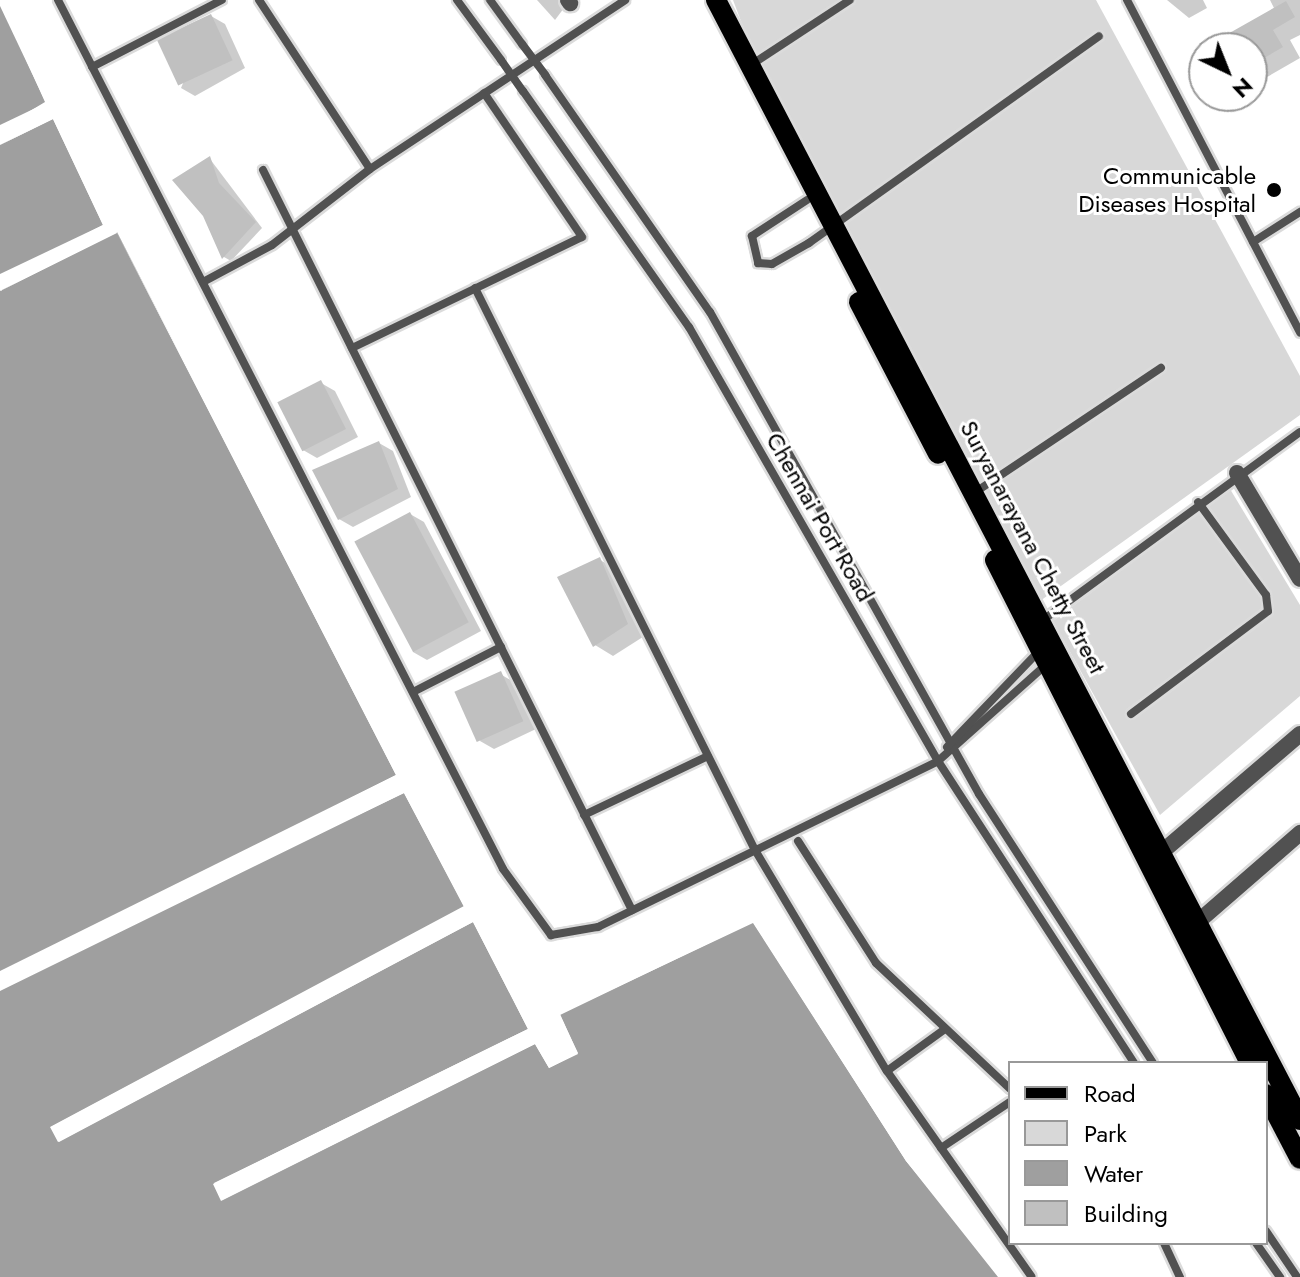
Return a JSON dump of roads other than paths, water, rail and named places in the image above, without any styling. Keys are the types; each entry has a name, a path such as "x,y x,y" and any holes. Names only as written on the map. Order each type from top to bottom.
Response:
{"main road":[{"name":"Suryanarayana Chetty Street","path":"701,0 807,200 829,230 974,494 1249,1061"},
{"name":"Suryanarayana Chetty Street","path":"716,0 829,230 1200,920 1300,1120"},
{"path":"1268,1098 1300,1159"}],"street":[{"path":"1237,473 1300,579"},
{"path":"1163,851 1300,734"},
{"path":"1200,920 1300,833"}],"lane":[{"path":"58,0 503,869 543,929 571,937 938,761 1049,644 1198,502 1300,432"},
{"path":"92,67 222,0"},
{"path":"259,0 370,169"},
{"name":"Chennai Port Road","path":"457,0 689,327 938,761 1133,1061"},
{"name":"Chennai Port Road","path":"490,0 710,312 952,747 1152,1061"},
{"path":"203,282 293,229 370,169 625,0"},
{"path":"750,66 850,0"},
{"path":"1127,0 1300,333"},
{"path":"807,200 752,236 753,257 772,264 829,230 1099,36"},
{"path":"352,348 582,237 484,93"},
{"path":"263,170 632,910"},
{"path":"1253,242 1300,212"},
{"path":"475,288 755,850 887,1071 1008,1243"},
{"path":"974,494 1161,368"},
{"path":"1131,714 1268,611 1266,595 1198,502"},
{"path":"952,747 1049,644"},
{"path":"413,692 501,647"},
{"path":"584,815 708,756"},
{"path":"798,841 876,963 1008,1087"},
{"path":"887,1071 945,1029"},
{"path":"941,1148 1008,1103"},
{"path":"1268,1234 1297,1277"},
{"path":"1009,1245 1031,1276"},
{"path":"1165,1245 1180,1277"},
{"path":"1257,1245 1280,1277"}],"water":[{"path":"0,6 46,103 0,125"},
{"path":"53,119 103,225 0,274 0,145"},
{"path":"117,232 396,775 0,971 0,291"},
{"path":"404,793 464,907 51,1127 59,1142 473,922 528,1029 214,1183 222,1200 535,1044 549,1068 578,1053 560,1015 753,922 906,1161 998,1277 0,1277 0,991"}],"place":[{"name":"Communicable Diseases Hospital","path":"1274,190"}]}
